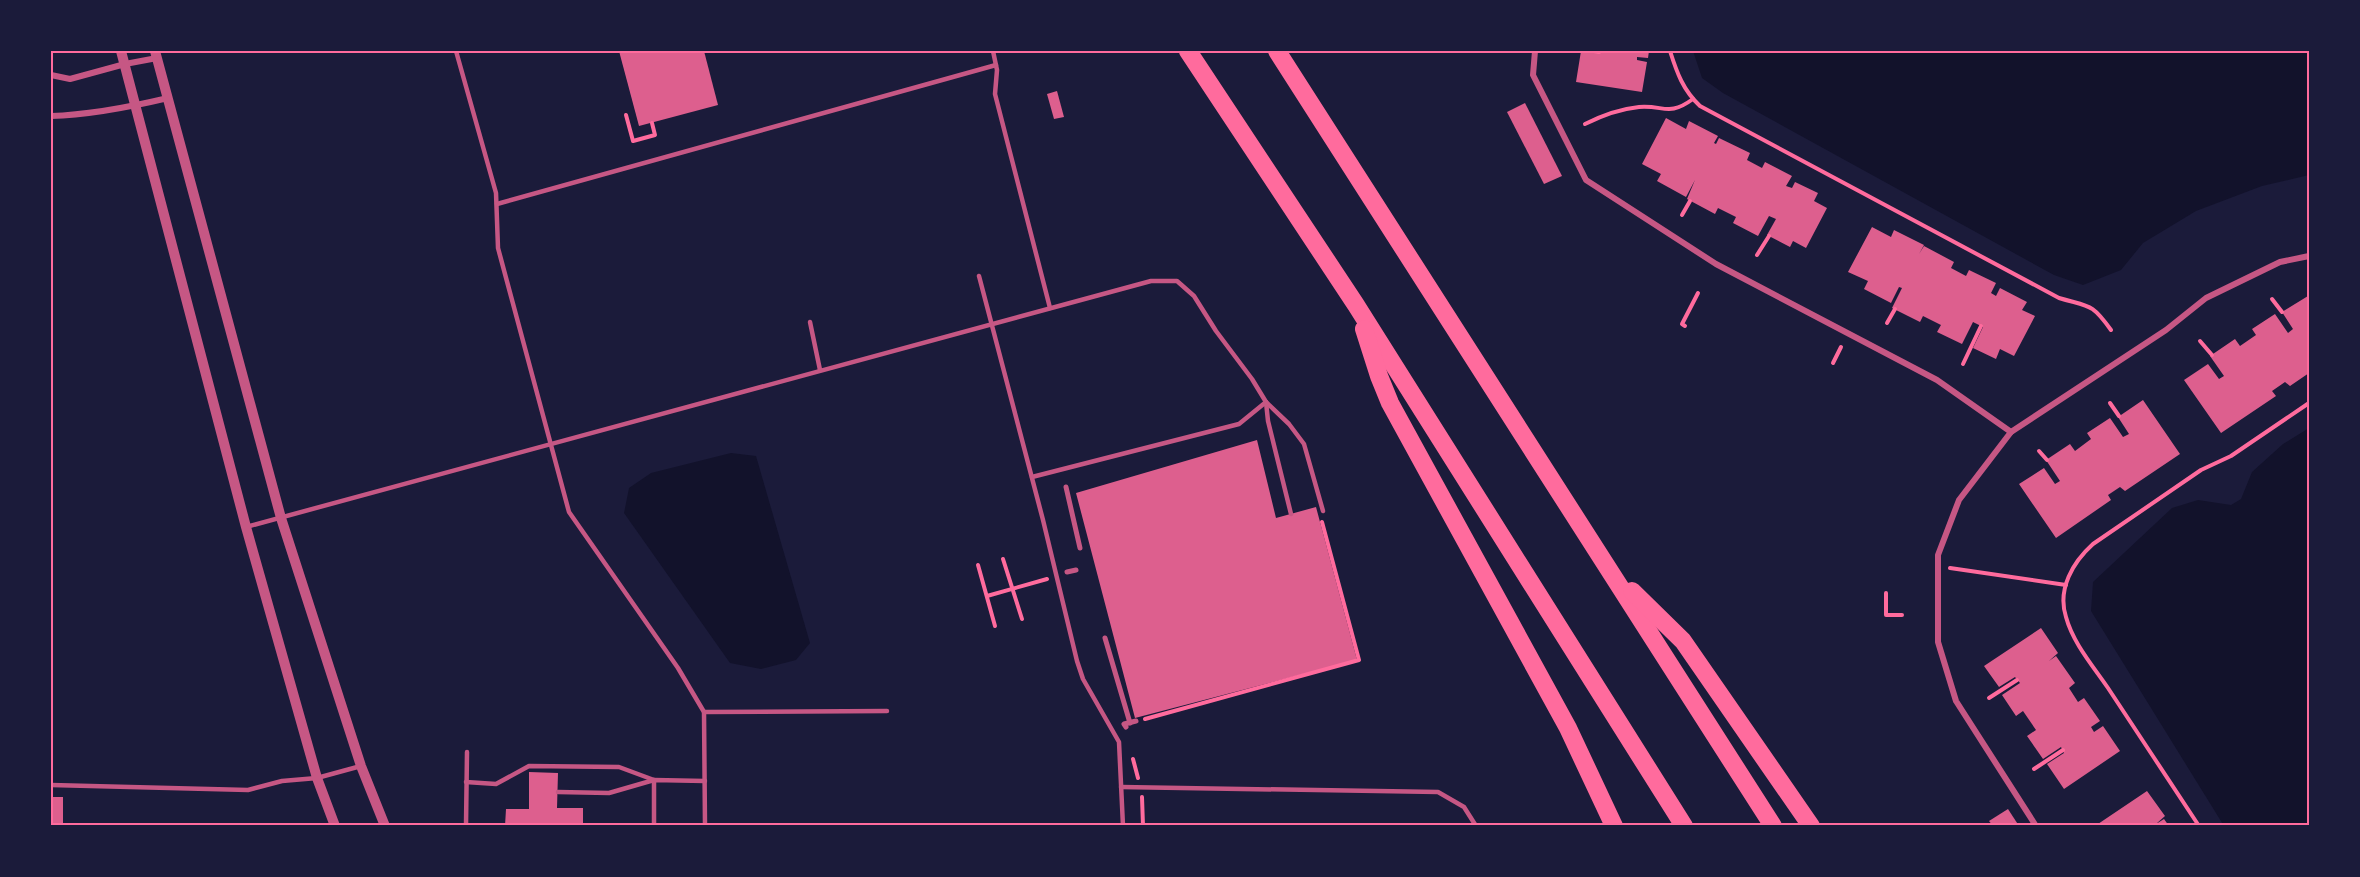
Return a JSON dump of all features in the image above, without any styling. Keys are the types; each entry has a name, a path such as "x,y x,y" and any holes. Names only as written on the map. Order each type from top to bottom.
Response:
{"highway":[{"path":"1188,51 1356,305 1684,826"},
{"path":"1277,51 1773,826"},
{"path":"1356,305 1390,403 1568,728 1614,826"},
{"path":"1605,564 1683,641 1810,826"}],"street":[{"path":"121,51 246,527 316,778 335,826"},
{"path":"1535,51 1533,75 1586,180 1716,264 1937,380 2011,432"},
{"path":"51,75 70,79 156,55 281,518 361,766 385,826"},
{"path":"51,117 73,116 135,106 168,98"},
{"path":"2036,826 1956,701 1938,642 1938,555 1959,500 2011,432 2166,330 2206,298 2280,262 2309,256"},
{"path":"1066,487 1080,548"},
{"path":"1067,572 1076,570"},
{"path":"1105,638 1130,724"}],"lane":[{"path":"456,51 493,182 497,204 498,248 569,512 678,668 704,712 705,826"},
{"path":"993,51 996,65 995,94 1050,308"},
{"path":"497,204 996,65"},
{"path":"979,276 1083,679 1119,742 1123,826"},
{"path":"246,527 1151,281 1177,281 1194,296 1266,402 1290,424 1304,444 1323,511"},
{"path":"810,322 820,370"},
{"path":"1032,477 1239,424 1266,402"},
{"path":"1266,402 1268,421 1291,514"},
{"path":"704,712 887,711"},
{"path":"466,826 467,752"},
{"path":"51,785 248,790 282,781 316,778 361,766"},
{"path":"466,782 496,784 529,766 618,767 654,780"},
{"path":"558,792 609,793 654,780 705,781"},
{"path":"654,780 654,826"},
{"path":"1121,787 1438,792 1464,807 1476,826"}],"path":[{"path":"1670,51 1677,75 1700,106 2059,298 2080,302 2093,308 2111,330"},
{"path":"1585,124 1620,110 1644,107 1669,111 1681,108 1693,99"},
{"path":"626,115 633,141 655,135 652,123"},
{"path":"1682,215 1690,201"},
{"path":"1757,255 1769,236"},
{"path":"1685,326 1682,324 1698,293"},
{"path":"2272,299 2282,312"},
{"path":"1887,323 1895,309"},
{"path":"1962,364 1981,326"},
{"path":"2200,341 2212,355"},
{"path":"1833,363 1841,347"},
{"path":"2199,826 2071,630 2065,616 2066,585 2073,567 2093,544 2201,470 2231,456 2309,403"},
{"path":"2110,404 2119,416"},
{"path":"2039,451 2047,459"},
{"path":"1130,724 1359,660 1322,520 1323,511"},
{"path":"1003,559 1022,619"},
{"path":"978,565 995,626"},
{"path":"1946,568 2066,585"},
{"path":"987,596 1057,576"},
{"path":"1886,593 1886,615 1902,615"},
{"path":"1989,698 2017,680"},
{"path":"2034,769 2063,750"},
{"path":"1143,805 1143,826"}],"shaded area":[{"path":"1693,51 2309,51 2309,175 2262,186 2196,211 2143,243 2121,270 2083,285 2054,275 1723,93 1702,78"},
{"path":"2309,428 2309,826 2224,826 2091,611 2093,582 2172,508 2198,500 2231,505 2241,499 2252,472 2283,444"},
{"path":"731,453 756,456 810,643 796,660 761,669 730,663 624,513 629,488 651,473"}],"building":[{"path":"619,51 704,51 718,105 639,126"},
{"path":"1581,51 1599,53 1600,51 1649,51 1648,58 1637,57 1637,60 1647,62 1642,92 1576,82"},
{"path":"1057,91 1064,117 1054,119 1047,94"},
{"path":"1525,103 1562,176 1544,184 1507,112"},
{"path":"1666,118 1686,129 1689,121 1718,136 1714,143 1716,144 1719,138 1750,153 1747,160 1762,168 1765,162 1792,176 1786,186 1792,188 1795,182 1818,193 1814,201 1827,208 1806,248 1793,241 1790,247 1767,235 1776,219 1769,216 1758,236 1733,223 1736,217 1718,208 1715,214 1687,199 1695,180 1686,197 1657,181 1661,174 1642,164"},
{"path":"1872,227 1891,237 1894,230 1924,245 1919,254 1924,246 1954,262 1951,268 1966,276 1969,270 1996,283 1991,293 1996,296 2000,288 2027,302 2022,310 2035,316 2014,356 2000,349 1996,359 1973,348 1983,327 1973,322 1962,344 1937,332 1941,325 1923,316 1920,322 1892,308 1902,288 1899,287 1891,303 1864,289 1868,281 1848,272"},
{"path":"2308,296 2309,373 2290,386 2285,382 2272,391 2276,396 2221,433 2184,380 2208,364 2219,379 2224,376 2210,356 2235,339 2240,346 2256,335 2252,329 2275,314 2288,333 2293,329 2282,312"},
{"path":"2143,400 2180,454 2125,491 2120,487 2108,495 2111,500 2056,538 2019,484 2044,468 2055,484 2060,481 2046,460 2070,444 2075,451 2091,439 2087,433 2110,418 2123,437 2129,434 2118,417"},
{"path":"1257,440 1276,518 1316,507 1357,660 1135,718 1076,493"},
{"path":"2041,628 2058,653 2049,661 2056,656 2075,683 2069,688 2078,702 2084,698 2100,721 2091,727 2094,732 2103,726 2120,751 2064,789 2047,764 2064,753 2061,747 2043,759 2027,736 2036,730 2023,711 2016,716 2002,695 2020,683 2015,677 1999,687 1984,666"},
{"path":"529,772 558,773 557,808 583,808 583,826 505,826 506,809 529,809"},
{"path":"2147,791 2165,816 2156,824 2164,819 2169,826 2095,826"},
{"path":"51,797 63,797 63,826 51,826"},
{"path":"2008,809 2019,826 1993,826 1989,821"}]}
